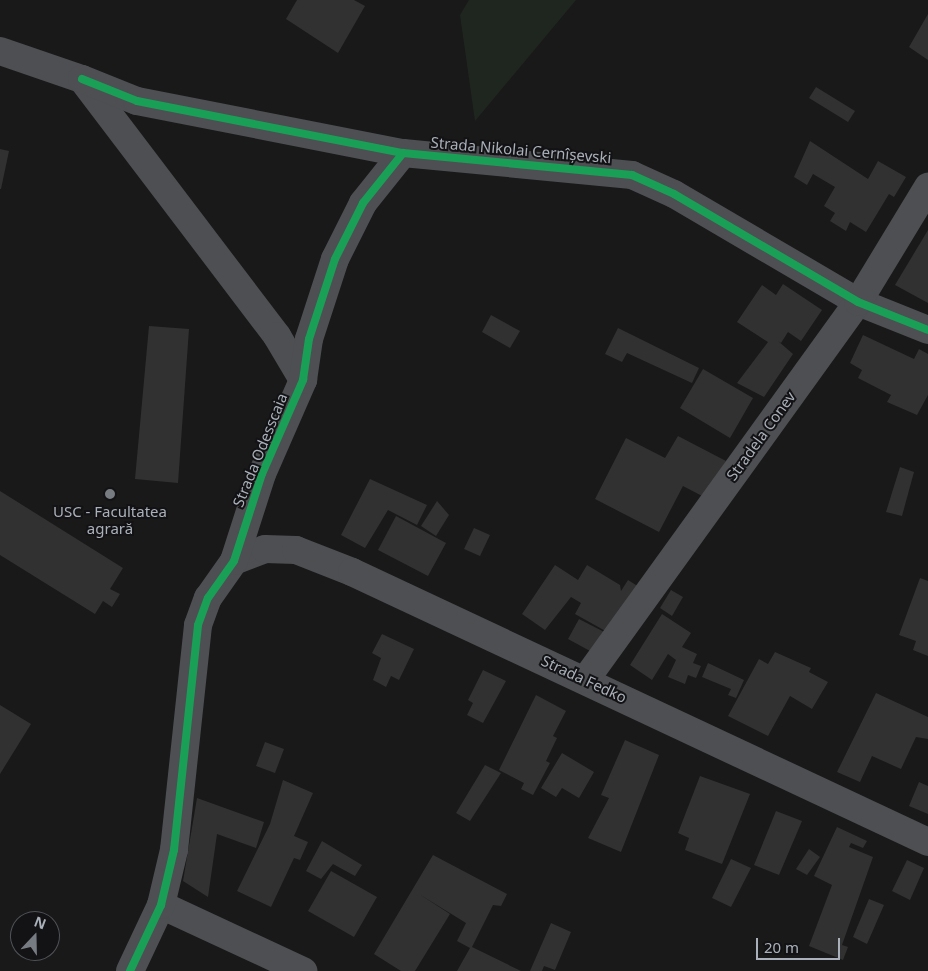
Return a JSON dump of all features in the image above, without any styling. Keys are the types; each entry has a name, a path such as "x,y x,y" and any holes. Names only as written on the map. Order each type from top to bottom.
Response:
{"street":[{"name":"Strada Nikolai Cernîșevski","path":"0,51 82,79 137,101 403,153 632,175 674,194 858,302 928,330"},
{"path":"82,79 277,336 303,380"},
{"name":"Strada Odesscaia","path":"130,971 160,906 174,850 198,626 208,598 234,561 262,474 303,380 309,339 335,259 362,203 403,153"},
{"name":"Stradela Conev","path":"586,679 858,302 928,187"},
{"name":"Strada Fedko","path":"234,561 265,549 296,550 586,679 928,842"},
{"path":"160,906 303,971"}],"shaded area":[{"path":"469,0 576,0 475,121 460,15"}],"building":[{"path":"297,0 354,0 365,6 338,53 286,19"},
{"path":"928,14 928,60 909,47"},
{"path":"816,87 855,111 848,122 809,98"},
{"path":"810,141 868,179 878,161 906,177 894,197 889,194 866,232 850,222 846,231 830,221 835,213 824,206 835,187 813,174 807,185 794,177"},
{"path":"0,149 9,151 1,189 0,189"},
{"path":"928,230 928,303 895,285"},
{"path":"783,284 822,310 801,341 788,332 781,343 778,341 793,354 764,397 737,383 768,342 737,322 762,285 776,295"},
{"path":"491,315 520,331 510,348 482,332"},
{"path":"149,326 189,329 178,483 135,479"},
{"path":"618,328 699,368 692,383 627,353 622,362 605,354"},
{"path":"863,335 914,359 919,349 928,354 928,395 917,415 887,402 891,395 858,378 862,370 850,363"},
{"path":"703,369 753,398 730,438 680,408"},
{"path":"678,436 726,461 704,497 683,486 659,532 595,499 626,438 665,458"},
{"path":"900,467 914,472 902,516 886,512"},
{"path":"370,479 427,505 417,525 388,510 365,548 341,535"},
{"path":"0,491 123,568 110,589 120,594 112,607 103,601 95,614 0,555"},
{"path":"437,501 449,515 436,536 421,526"},
{"path":"396,516 446,543 428,576 378,550"},
{"path":"474,528 490,535 480,556 464,549"},
{"path":"555,565 578,580 587,565 620,585 621,591 628,580 644,590 609,633 575,614 581,603 571,597 545,630 522,614"},
{"path":"920,578 928,581 928,656 913,650 916,641 899,635"},
{"path":"671,590 683,597 672,616 660,608"},
{"path":"662,614 691,633 682,647 697,654 693,663 701,666 696,678 688,675 685,684 668,677 676,660 668,654 652,680 630,665"},
{"path":"579,619 612,636 601,657 568,639"},
{"path":"382,634 414,649 399,680 391,676 386,687 373,680 381,658 372,653"},
{"path":"775,652 811,668 809,672 828,682 812,709 790,696 768,736 728,716 759,659 768,664"},
{"path":"708,663 744,680 736,698 728,695 731,689 702,677"},
{"path":"483,670 506,681 483,723 467,715 473,703 468,700"},
{"path":"876,693 928,717 928,739 916,737 901,769 872,756 860,782 837,772"},
{"path":"536,695 566,711 553,736 557,738 546,761 550,763 533,795 521,789 524,783 499,770"},
{"path":"0,705 31,724 0,774"},
{"path":"625,740 659,755 621,852 588,838 609,798 601,795"},
{"path":"265,742 284,749 275,773 256,766"},
{"path":"562,753 594,772 579,798 562,788 556,797 541,788"},
{"path":"485,765 501,773 470,821 456,813"},
{"path":"700,776 750,794 722,864 685,850 689,838 678,833"},
{"path":"283,780 313,793 294,836 308,842 300,860 294,858 271,907 237,891 270,824"},
{"path":"919,782 928,786 928,814 909,806"},
{"path":"197,798 264,822 256,848 217,834 208,897 183,881"},
{"path":"776,811 802,821 779,875 754,865"},
{"path":"837,827 867,841 863,848 851,843 849,847 873,857 842,945 848,947 843,960 809,946 832,885 814,876"},
{"path":"322,841 362,865 355,876 333,864 321,879 306,871"},
{"path":"809,849 820,857 807,875 796,869"},
{"path":"433,855 507,894 501,906 493,905 472,947 521,971 457,971 470,948 457,941 466,923 419,894 450,914 415,971 401,971 374,954"},
{"path":"731,859 751,868 731,907 712,898"},
{"path":"907,860 924,868 910,900 892,891"},
{"path":"331,871 377,897 354,937 308,911"},
{"path":"869,899 884,905 867,944 853,937"},
{"path":"551,923 571,932 555,970 544,966 542,971 530,971"}],"cycle path":[{"path":"82,79 137,101 403,153 632,175 674,194 858,302 928,330"},
{"path":"130,971 161,905 174,850 198,625 208,598 234,561 262,474 303,380 309,339 335,259 363,203 403,153"}],"place":[{"name":"USC - Facultatea agrară","path":"110,494"}]}
